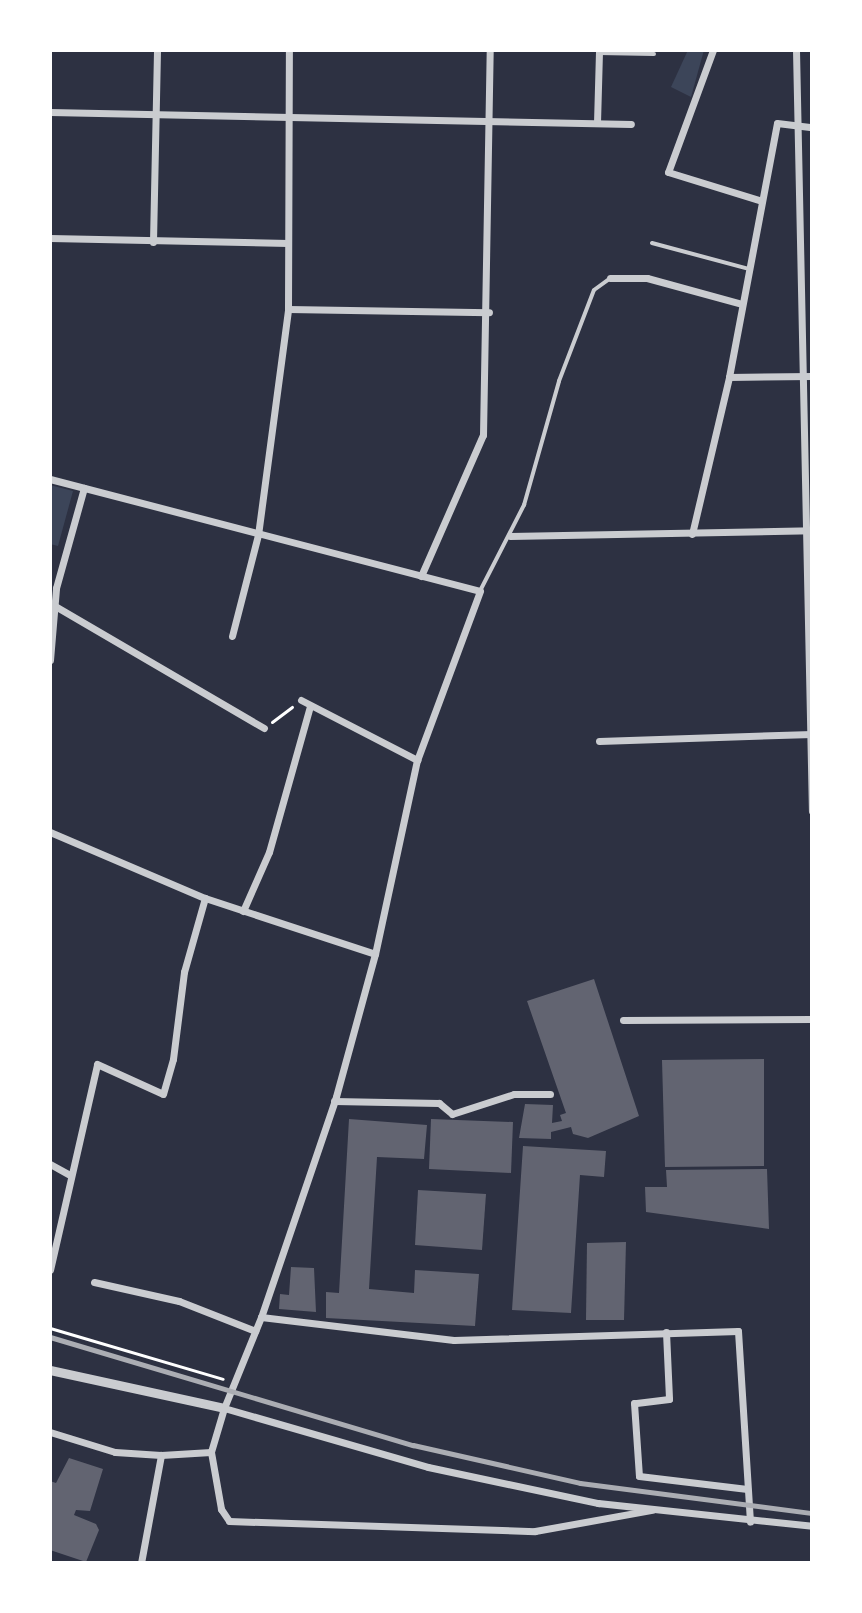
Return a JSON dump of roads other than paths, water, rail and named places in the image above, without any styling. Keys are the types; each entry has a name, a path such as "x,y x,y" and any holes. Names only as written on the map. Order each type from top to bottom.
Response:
{"street":[{"path":"153,242 157,50"},
{"path":"232,636 258,535 288,309 289,50"},
{"path":"421,576 483,435 489,312 490,50"},
{"path":"713,50 668,172 762,201"},
{"path":"796,50 796,126 808,376 812,811"},
{"path":"597,123 599,52"},
{"path":"50,112 631,124"},
{"path":"692,534 729,377 777,123 812,127"},
{"path":"50,238 288,243"},
{"path":"610,278 647,278 742,304"},
{"path":"288,309 489,312"},
{"path":"729,377 808,376"},
{"path":"50,479 480,591 417,760 375,954 334,1101 261,1317 224,1408 211,1452 221,1509 229,1521 535,1531 652,1510"},
{"path":"50,660 55,606 84,488"},
{"path":"510,536 810,530"},
{"path":"55,606 264,728"},
{"path":"301,700 417,760"},
{"path":"243,911 273,839 310,706"},
{"path":"599,741 811,734"},
{"path":"50,832 205,898 375,954"},
{"path":"50,1270 97,1064 163,1094 184,972 205,898"},
{"path":"623,1020 812,1019"},
{"path":"334,1101 439,1103 452,1114 514,1094 550,1094"},
{"path":"50,1164 70,1175"},
{"path":"94,1282 179,1301 255,1331"},
{"path":"261,1317 454,1340 738,1331 750,1522"},
{"path":"666,1332 669,1399 634,1403 639,1476 747,1489"},
{"path":"50,1370 224,1408 428,1467 652,1510 812,1526"},
{"path":"50,1432 115,1452 161,1455 211,1452"},
{"path":"141,1563 161,1455"}],"lane":[{"path":"599,52 654,54"},
{"path":"652,243 749,269"},
{"path":"480,591 510,536 539,462 569,355 594,290 610,278"}],"railway":[{"path":"50,1337 413,1445 580,1483 812,1513"}]}
